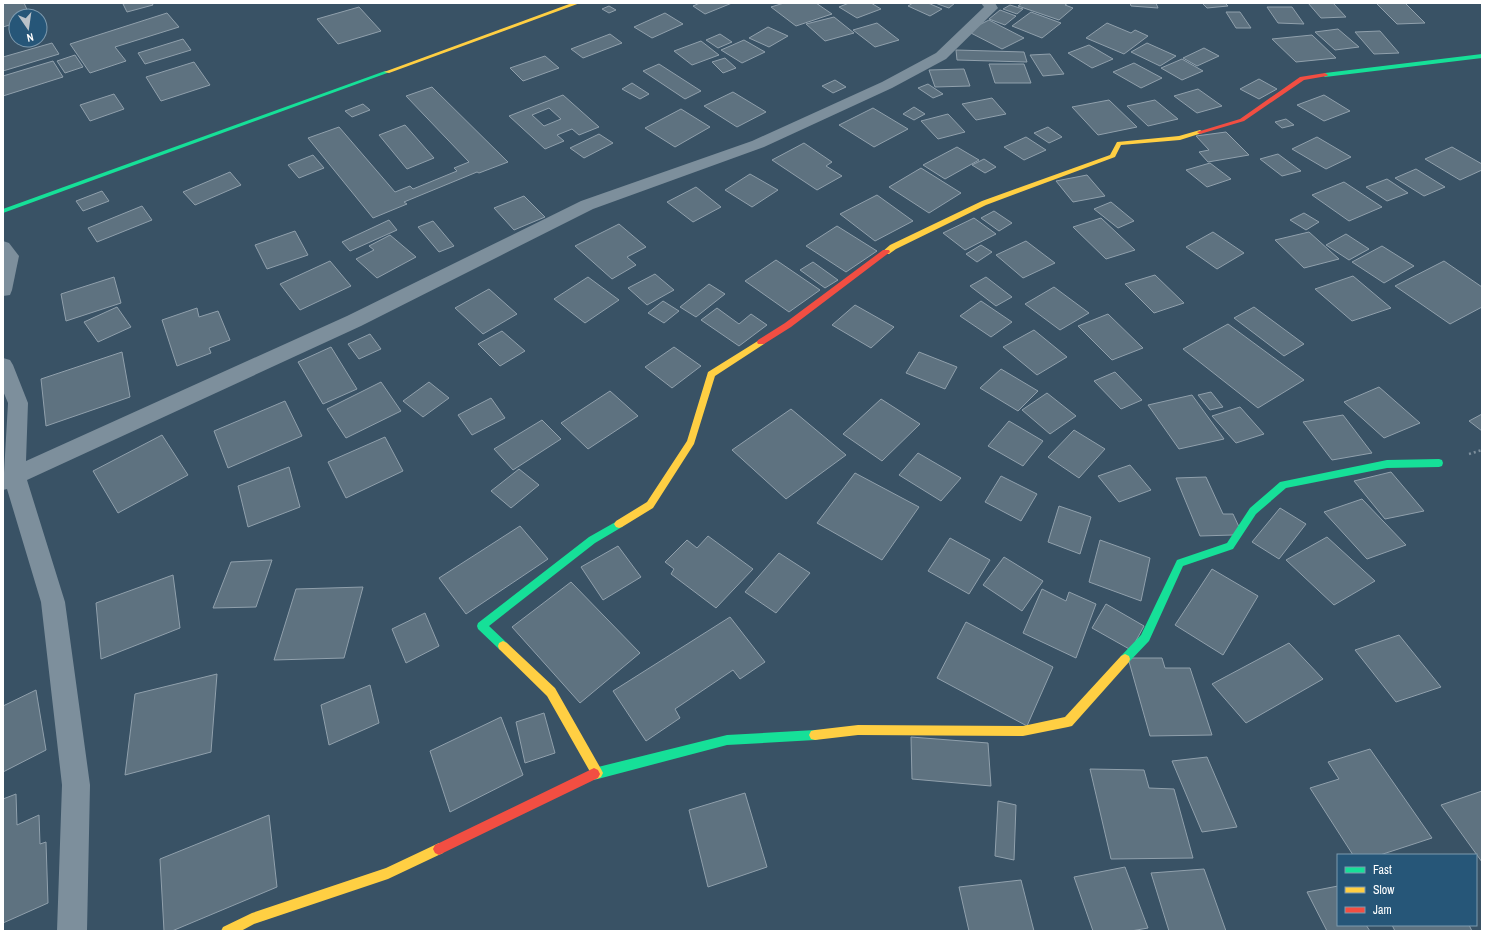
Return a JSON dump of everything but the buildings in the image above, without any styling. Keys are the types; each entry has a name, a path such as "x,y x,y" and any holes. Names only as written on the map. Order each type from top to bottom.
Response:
{"street":[{"path":"3,211 577,3"},
{"path":"9,478 354,321 587,205 758,144 887,85 941,56 991,8 988,3"},
{"path":"597,773 551,692 482,626 592,540 650,505 691,442 711,374 788,325 893,247 984,203 1113,156 1119,143 1180,138 1242,120 1302,78 1482,56"},
{"path":"3,247 10,256 3,290"},
{"path":"3,364 18,403 9,478 53,602 76,785 72,931"},
{"path":"227,931 252,919 388,873 597,773 727,740 793,737 858,730 1023,731 1068,722 1145,638 1180,563 1230,546 1253,511 1283,485 1387,464 1439,463"}],"traffic: fast":[{"path":"1325,75 1482,56"},
{"path":"3,211 387,72"},
{"path":"1125,659 1145,638 1180,563 1230,546 1253,511 1283,485 1387,464 1439,463"},
{"path":"503,646 482,626 592,540 619,524"},
{"path":"594,774 727,740 815,735"}],"traffic: slow":[{"path":"387,72 577,3"},
{"path":"886,252 893,247 984,203 1113,156 1119,143 1180,138 1200,132"},
{"path":"619,524 650,505 691,442 711,374 761,342"},
{"path":"503,646 551,692 597,773"},
{"path":"815,735 858,730 1023,731 1068,722 1125,659"},
{"path":"227,931 252,919 388,873 439,849"}],"traffic: jam":[{"path":"1200,132 1242,120 1302,78 1325,75"},
{"path":"761,342 788,325 886,252"},
{"path":"439,849 594,774"}]}
